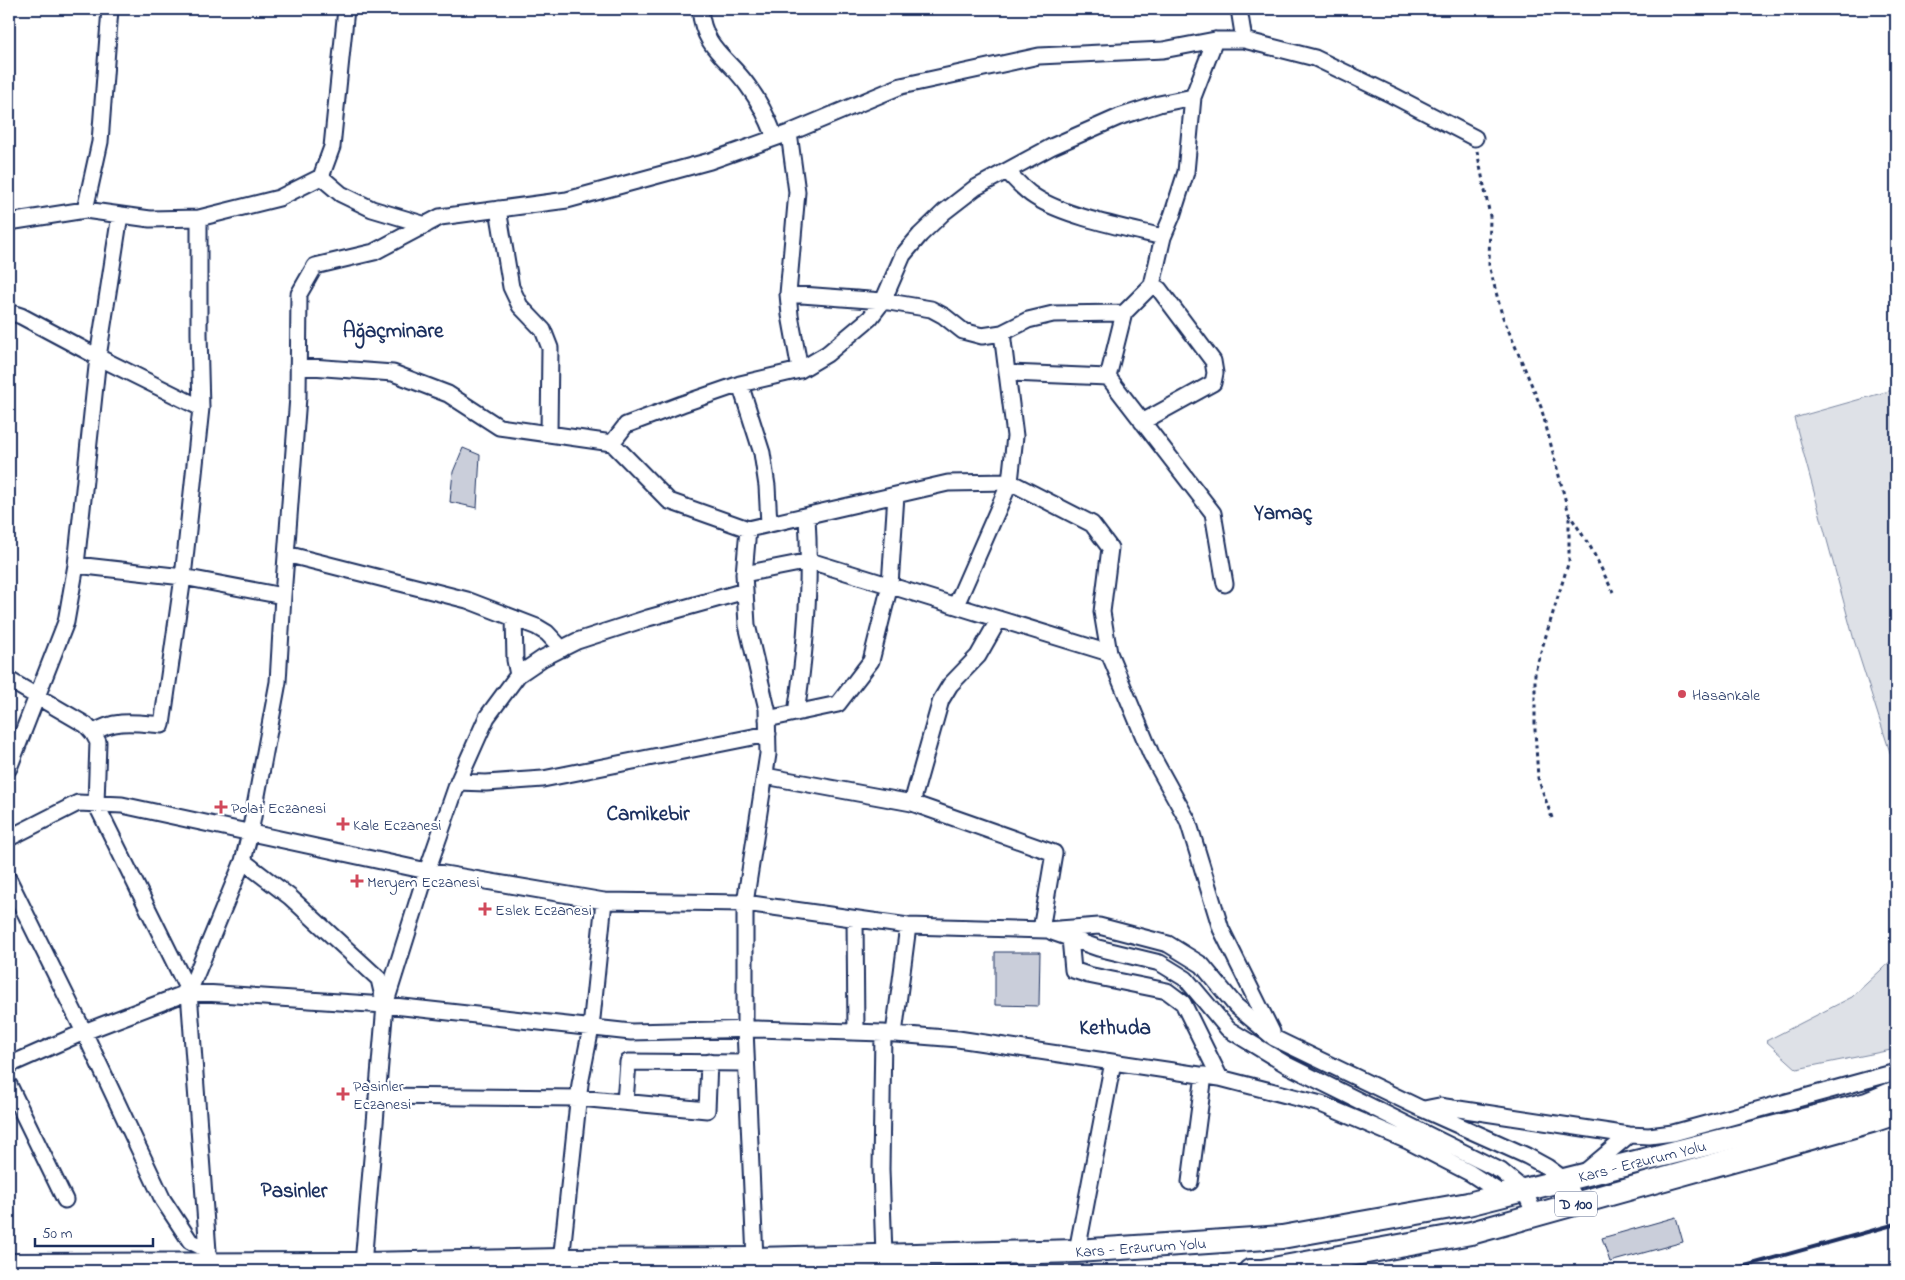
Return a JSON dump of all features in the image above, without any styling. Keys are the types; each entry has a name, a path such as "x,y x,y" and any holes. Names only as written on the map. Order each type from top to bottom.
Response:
{"highway":[{"name":"Kars - Erzurum Yolu","path":"9,1266 208,1258 363,1264 560,1266 884,1255 1077,1251 1282,1237 1468,1204 1867,1104 1896,1092"},
{"name":"Kars - Erzurum Yolu","path":"1250,1271 1262,1271 1471,1233 1872,1122 1896,1113"}],"street":[{"path":"85,210 100,142 106,9"},
{"path":"9,222 85,210 150,219 199,218 279,198 321,176 332,146 346,9"},
{"path":"700,9 702,27 710,44 748,86 767,117 782,135 797,192 788,294 800,370"},
{"path":"1239,9 1244,40"},
{"path":"1108,377 1124,313 1152,285 1163,237 1186,172 1194,97 1215,40"},
{"path":"189,992 243,860 250,833 278,682 298,397 299,294 315,266 374,252 440,217 567,200 710,160 782,135 902,86 1039,56 1163,50 1215,40 1244,40 1315,58 1475,138"},
{"path":"612,443 626,425 740,384 800,370 827,354 870,318 883,300 903,255 920,235 944,212 976,188 1050,147 1119,117 1159,104 1194,97"},
{"path":"1007,171 1026,190 1054,207 1110,224 1163,237"},
{"path":"321,176 341,194 372,209 426,225"},
{"path":"498,209 514,297 524,311 543,330 550,348 549,434"},
{"path":"9,768 66,622 76,565 98,357 120,216"},
{"path":"93,732 119,722 162,725 183,577 201,408 199,218"},
{"path":"1142,422 1212,383 1215,373 1212,361 1158,289 1152,285"},
{"path":"788,294 883,300 931,308 958,328 969,334 982,336 1002,333 1028,320 1053,314 1124,313"},
{"path":"9,312 21,316 201,408"},
{"path":"956,605 1010,482 1015,436 1002,333"},
{"path":"298,366 393,373 448,394 499,427 612,443 669,501 748,529 948,484 1010,482 1092,524 1110,548 1102,612 1109,653 1151,754 1188,821 1221,929 1274,1038"},
{"path":"1008,372 1108,377"},
{"path":"1108,377 1213,513 1225,584"},
{"path":"740,384 762,453 767,486 769,524"},
{"path":"458,782 486,783 543,779 767,727 796,713 838,704 871,661 890,585 896,495"},
{"path":"796,713 806,639 810,561 807,516"},
{"path":"748,529 744,574 747,625 767,708 768,754 745,903 745,1029 755,1259"},
{"path":"286,554 467,600 536,626 547,633 562,649"},
{"path":"744,574 810,561 1109,653"},
{"path":"76,565 183,577 283,596"},
{"path":"363,1264 385,1005 427,871 458,782 487,717 518,675 543,658 577,641 648,618 745,591"},
{"path":"514,618 514,660 518,675"},
{"path":"912,803 941,700 950,685 978,656 999,618"},
{"path":"9,680 86,725 93,732 98,742 96,804 189,992 208,1258"},
{"path":"765,776 912,803 1054,853 1044,930"},
{"path":"9,838 78,803 122,805 427,871 604,901 745,903 908,926 1044,930 1100,926 1168,944 1202,965 1236,1006 1274,1038 1572,1178"},
{"path":"243,860 290,896 379,979 385,1005"},
{"path":"9,880 84,1032 163,1200 190,1241 208,1258"},
{"path":"560,1266 578,1098 591,1028 604,901"},
{"path":"855,919 856,1032"},
{"path":"884,1255 881,1169 889,1034 908,926"},
{"path":"1044,930 1098,948 1160,963 1186,979 1228,1029 1288,1065 1494,1168 1516,1182 1514,1192"},
{"path":"1070,938 1073,970 1088,975 1167,991 1183,1003 1220,1078"},
{"path":"9,1065 84,1032 189,992 385,1005 631,1032 745,1029 856,1032 958,1039 1204,1075 1321,1104 1408,1141 1470,1173 1514,1192 1535,1215"},
{"path":"625,1102 628,1062 746,1063"},
{"path":"377,1096 578,1098 707,1110 709,1062"},
{"path":"1077,1251 1113,1062"},
{"path":"1422,1109 1440,1106 1630,1136 1649,1136 1673,1133 1896,1072"},
{"path":"1190,1182 1204,1075"},
{"path":"9,1085 65,1200"},
{"path":"1572,1178 1630,1136"},
{"path":"1572,1178 1578,1203"}],"path":[{"path":"1475,138 1490,216 1489,265 1502,315 1541,407 1569,514 1569,561 1535,671 1535,730 1538,778 1552,818"},
{"path":"1569,514 1592,548 1613,592"}],"shaded area":[{"path":"1896,389 1896,771 1854,640 1794,418"},
{"path":"1896,956 1896,1049 1797,1069 1766,1041 1852,997"}],"building":[{"path":"463,448 480,455 477,508 450,502 453,472"},
{"path":"995,952 1040,952 1039,1006 995,1005"},
{"path":"1676,1217 1683,1242 1610,1262 1602,1238"}],"railway":[{"path":"1727,1271 1896,1224"}],"place":[{"name":"Hasankale","path":"1682,694"},
{"name":"Polat Eczanesi","path":"221,807"},
{"name":"Kale Eczanesi","path":"343,824"},
{"name":"Meryem Eczanesi","path":"357,881"},
{"name":"Eslek Eczanesi","path":"485,909"},
{"name":"Pasinler Eczanesi","path":"343,1094"}],"district":[{"name":"Ağaçminare","path":"393,330"},
{"name":"Yamaç","path":"1283,512"},
{"name":"Camikebir","path":"648,813"},
{"name":"Kethuda","path":"1115,1027"},
{"name":"Pasinler","path":"294,1190"}]}
